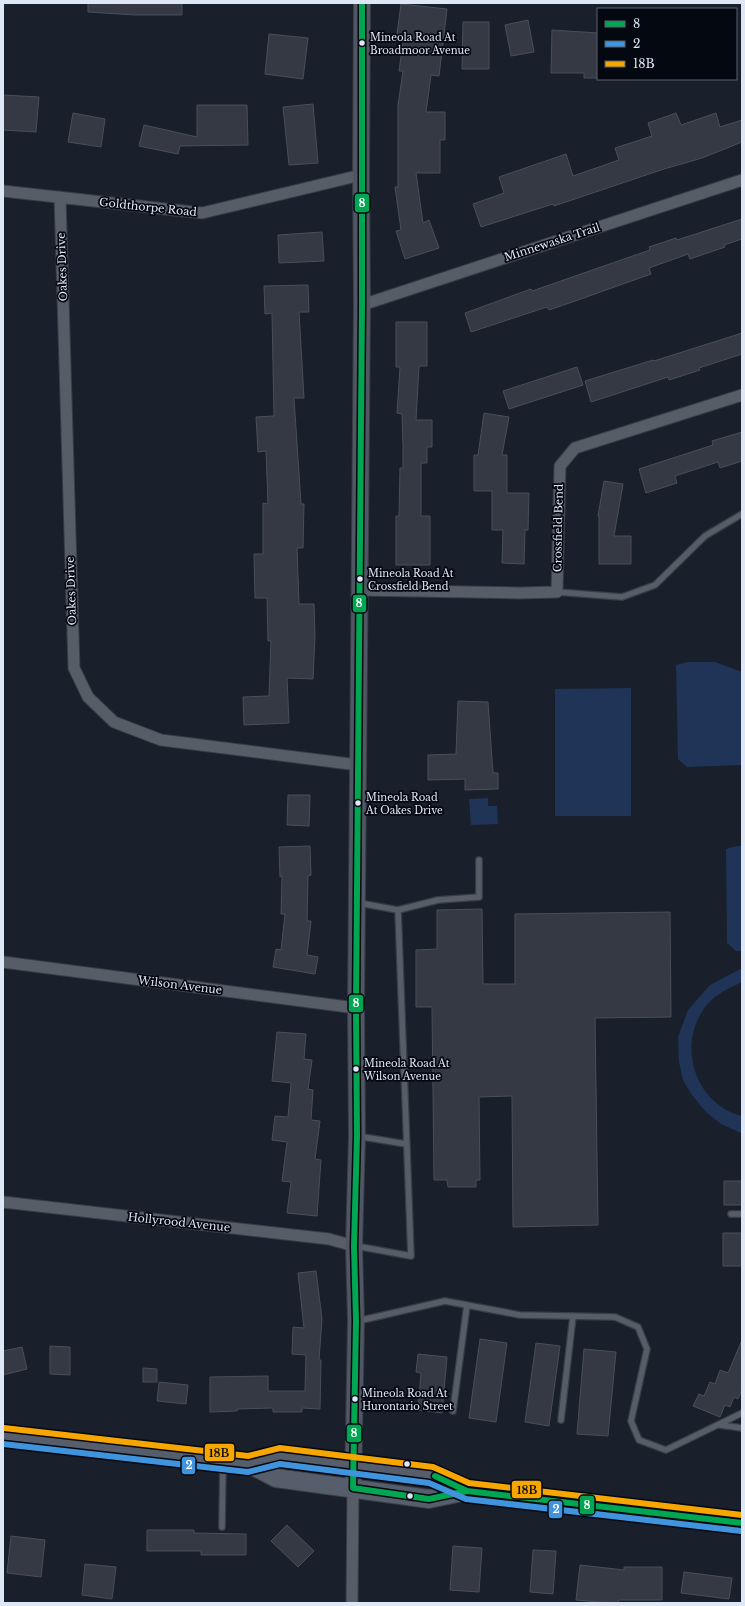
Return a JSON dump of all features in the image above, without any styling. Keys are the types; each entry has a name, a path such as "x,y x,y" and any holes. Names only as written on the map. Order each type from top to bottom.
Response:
{"main road":[{"path":"3,1436 249,1464 276,1478 430,1499 467,1491"},
{"path":"249,1464 280,1456 431,1474 467,1491 742,1523"}],"street":[{"path":"352,1603 356,1321 354,1246 357,1136 356,1008 362,305 362,3"},
{"name":"Goldthorpe Road","path":"3,191 202,213 361,175"},
{"name":"Minnewaska Trail","path":"362,305 742,180"},
{"name":"Oakes Drive","path":"60,197 74,668 88,698 114,722 161,740 358,765"},
{"name":"Crossfield Bend","path":"557,592 560,466 575,448 742,394"},
{"path":"359,590 520,593 557,592"},
{"name":"Wilson Avenue","path":"3,962 356,1008"},
{"name":"Hollyrood Avenue","path":"3,1202 329,1239 354,1246"}],"lane":[{"path":"557,592 622,597 655,585 705,536 742,514"},
{"path":"357,902 398,910 438,900 479,897 479,860"},
{"path":"354,1246 411,1256 398,910"},
{"path":"357,1136 406,1144"},
{"path":"731,1214 742,1214"},
{"path":"356,1321 445,1301 520,1315 615,1317 638,1327 647,1349 631,1422 639,1440 666,1450 742,1413"},
{"path":"453,1411 467,1305"},
{"path":"561,1420 573,1316"},
{"path":"719,1424 742,1428"},
{"path":"222,1527 223,1461"}],"shaded area":[{"path":"688,662 715,662 742,672 742,765 687,767 678,759 676,665"},
{"path":"631,688 631,816 555,816 555,689"},
{"path":"488,798 488,806 497,806 498,824 471,825 469,799"},
{"path":"742,846 742,951 736,951 727,943 726,849"},
{"path":"742,968 742,982 725,990 715,997 703,1010 695,1025 692,1041 692,1058 696,1074 703,1088 713,1100 726,1110 742,1116 741,1133 721,1124 706,1112 692,1095 683,1080 679,1062 678,1037 688,1010 710,985"}],"building":[{"path":"88,3 182,3 182,15 135,15 88,12"},
{"path":"401,4 447,9 439,76 431,75 426,112 445,112 445,140 440,140 440,173 416,173 423,223 429,220 439,248 405,259 396,231 401,230 395,187 398,187 398,105 403,71 399,71 404,35 397,34"},
{"path":"528,20 534,52 511,56 505,25"},
{"path":"463,22 489,22 489,69 462,69"},
{"path":"552,30 597,33 597,78 584,78 584,73 551,73"},
{"path":"269,34 308,38 303,79 265,74"},
{"path":"3,95 39,97 36,132 3,130"},
{"path":"313,104 318,163 289,165 283,107"},
{"path":"197,105 247,105 248,145 180,146 178,154 139,146 144,125 197,137"},
{"path":"73,113 105,119 101,147 68,142"},
{"path":"676,113 681,125 716,113 720,127 742,120 742,142 702,158 664,169 554,206 553,204 481,227 473,204 504,193 499,177 566,154 573,176 619,160 615,148 652,136 648,123"},
{"path":"742,219 742,239 724,245 725,247 690,259 688,254 649,268 651,274 549,310 547,307 471,332 465,313 531,289 532,291 650,250 649,247 676,238 677,240"},
{"path":"322,232 324,261 279,263 278,235"},
{"path":"308,285 309,312 299,312 304,398 294,398 301,504 304,504 303,548 297,548 299,604 314,604 315,636 313,679 287,678 289,723 244,725 243,697 269,696 271,641 268,641 267,598 255,598 254,554 263,554 263,503 268,504 266,451 258,452 256,417 274,416 272,313 265,314 264,286"},
{"path":"396,322 427,322 427,366 419,366 416,420 432,420 432,447 427,447 427,463 421,463 421,516 430,516 430,565 396,565 396,516 399,516 400,468 403,468 403,447 402,414 397,413 400,367 396,367"},
{"path":"742,333 742,354 699,368 700,370 669,380 668,377 591,402 585,381"},
{"path":"577,367 583,385 509,409 503,391"},
{"path":"484,413 509,417 502,455 507,455 507,493 529,493 528,530 525,530 524,564 502,563 503,530 492,530 492,491 474,491 474,455 478,455"},
{"path":"742,432 742,461 720,468 718,462 675,476 677,483 646,493 639,469 713,445 712,441"},
{"path":"604,481 623,484 614,536 631,536 631,564 599,564 598,516"},
{"path":"458,701 488,702 493,773 498,773 498,789 465,790 465,779 428,780 428,755 456,754"},
{"path":"288,795 310,795 309,826 287,825"},
{"path":"310,846 311,875 308,876 307,921 311,921 307,955 318,957 315,974 273,967 276,949 281,950 285,914 281,914 282,876 280,877 279,847"},
{"path":"482,909 483,984 515,984 515,914 670,912 671,1017 595,1018 598,1225 513,1227 512,1096 479,1097 480,1180 476,1180 476,1187 448,1187 447,1180 434,1180 432,1007 416,1007 416,950 437,949 437,910"},
{"path":"277,1032 306,1034 304,1059 312,1060 308,1089 313,1090 311,1120 320,1121 315,1159 321,1160 317,1216 287,1213 291,1182 282,1181 287,1142 272,1140 275,1116 288,1117 291,1083 272,1081"},
{"path":"724,1181 742,1181 742,1205 724,1205"},
{"path":"723,1233 742,1233 742,1266 723,1266"},
{"path":"316,1271 322,1319 319,1360 321,1360 320,1409 302,1408 302,1412 273,1412 273,1408 237,1409 237,1411 210,1412 210,1377 268,1376 268,1391 305,1391 306,1355 292,1354 293,1327 304,1328 298,1273"},
{"path":"480,1339 507,1343 496,1422 469,1418"},
{"path":"742,1340 742,1390 738,1399 734,1397 730,1407 725,1405 720,1417 693,1406 699,1394 704,1396 710,1382 715,1384 720,1370 728,1373"},
{"path":"536,1343 560,1346 549,1426 525,1422"},
{"path":"50,1346 70,1347 70,1375 50,1374"},
{"path":"22,1347 27,1369 3,1375 3,1351"},
{"path":"584,1349 616,1352 608,1436 577,1434"},
{"path":"418,1354 447,1357 442,1413 418,1410 421,1373 416,1372"},
{"path":"143,1368 157,1369 157,1382 143,1382"},
{"path":"159,1382 188,1385 186,1404 157,1401"},
{"path":"287,1525 314,1551 298,1567 271,1541"},
{"path":"147,1530 194,1530 194,1533 246,1534 246,1555 201,1555 201,1551 147,1551"},
{"path":"11,1536 45,1540 41,1577 7,1573"},
{"path":"453,1546 482,1548 479,1592 450,1590"},
{"path":"533,1550 556,1551 553,1594 530,1592"},
{"path":"85,1564 116,1567 112,1599 82,1595"},
{"path":"580,1565 624,1570 624,1567 662,1567 662,1600 619,1600 618,1603 609,1603 576,1600"},
{"path":"684,1572 732,1578 729,1599 681,1593"}],"transit line":[{"name":"8","path":"362,3 362,305 356,1008 357,1136 354,1246 356,1321 353,1488 429,1499 467,1491"},
{"name":"18B","path":"4,1428 248,1456 280,1448 433,1467 469,1483 742,1515"},
{"name":"2","path":"3,1444 248,1472 280,1464 429,1483 466,1499 741,1531"},
{"name":"8","path":"435,1476 467,1491 742,1523"}],"place":[{"name":"Mineola Road At Broadmoor Avenue","path":"362,43"},
{"name":"Mineola Road At Crossfield Bend","path":"360,579"},
{"name":"Mineola Road At Oakes Drive","path":"358,803"},
{"name":"Mineola Road At Wilson Avenue","path":"356,1069"},
{"name":"Mineola Road At Hurontario Street","path":"355,1399"}]}
